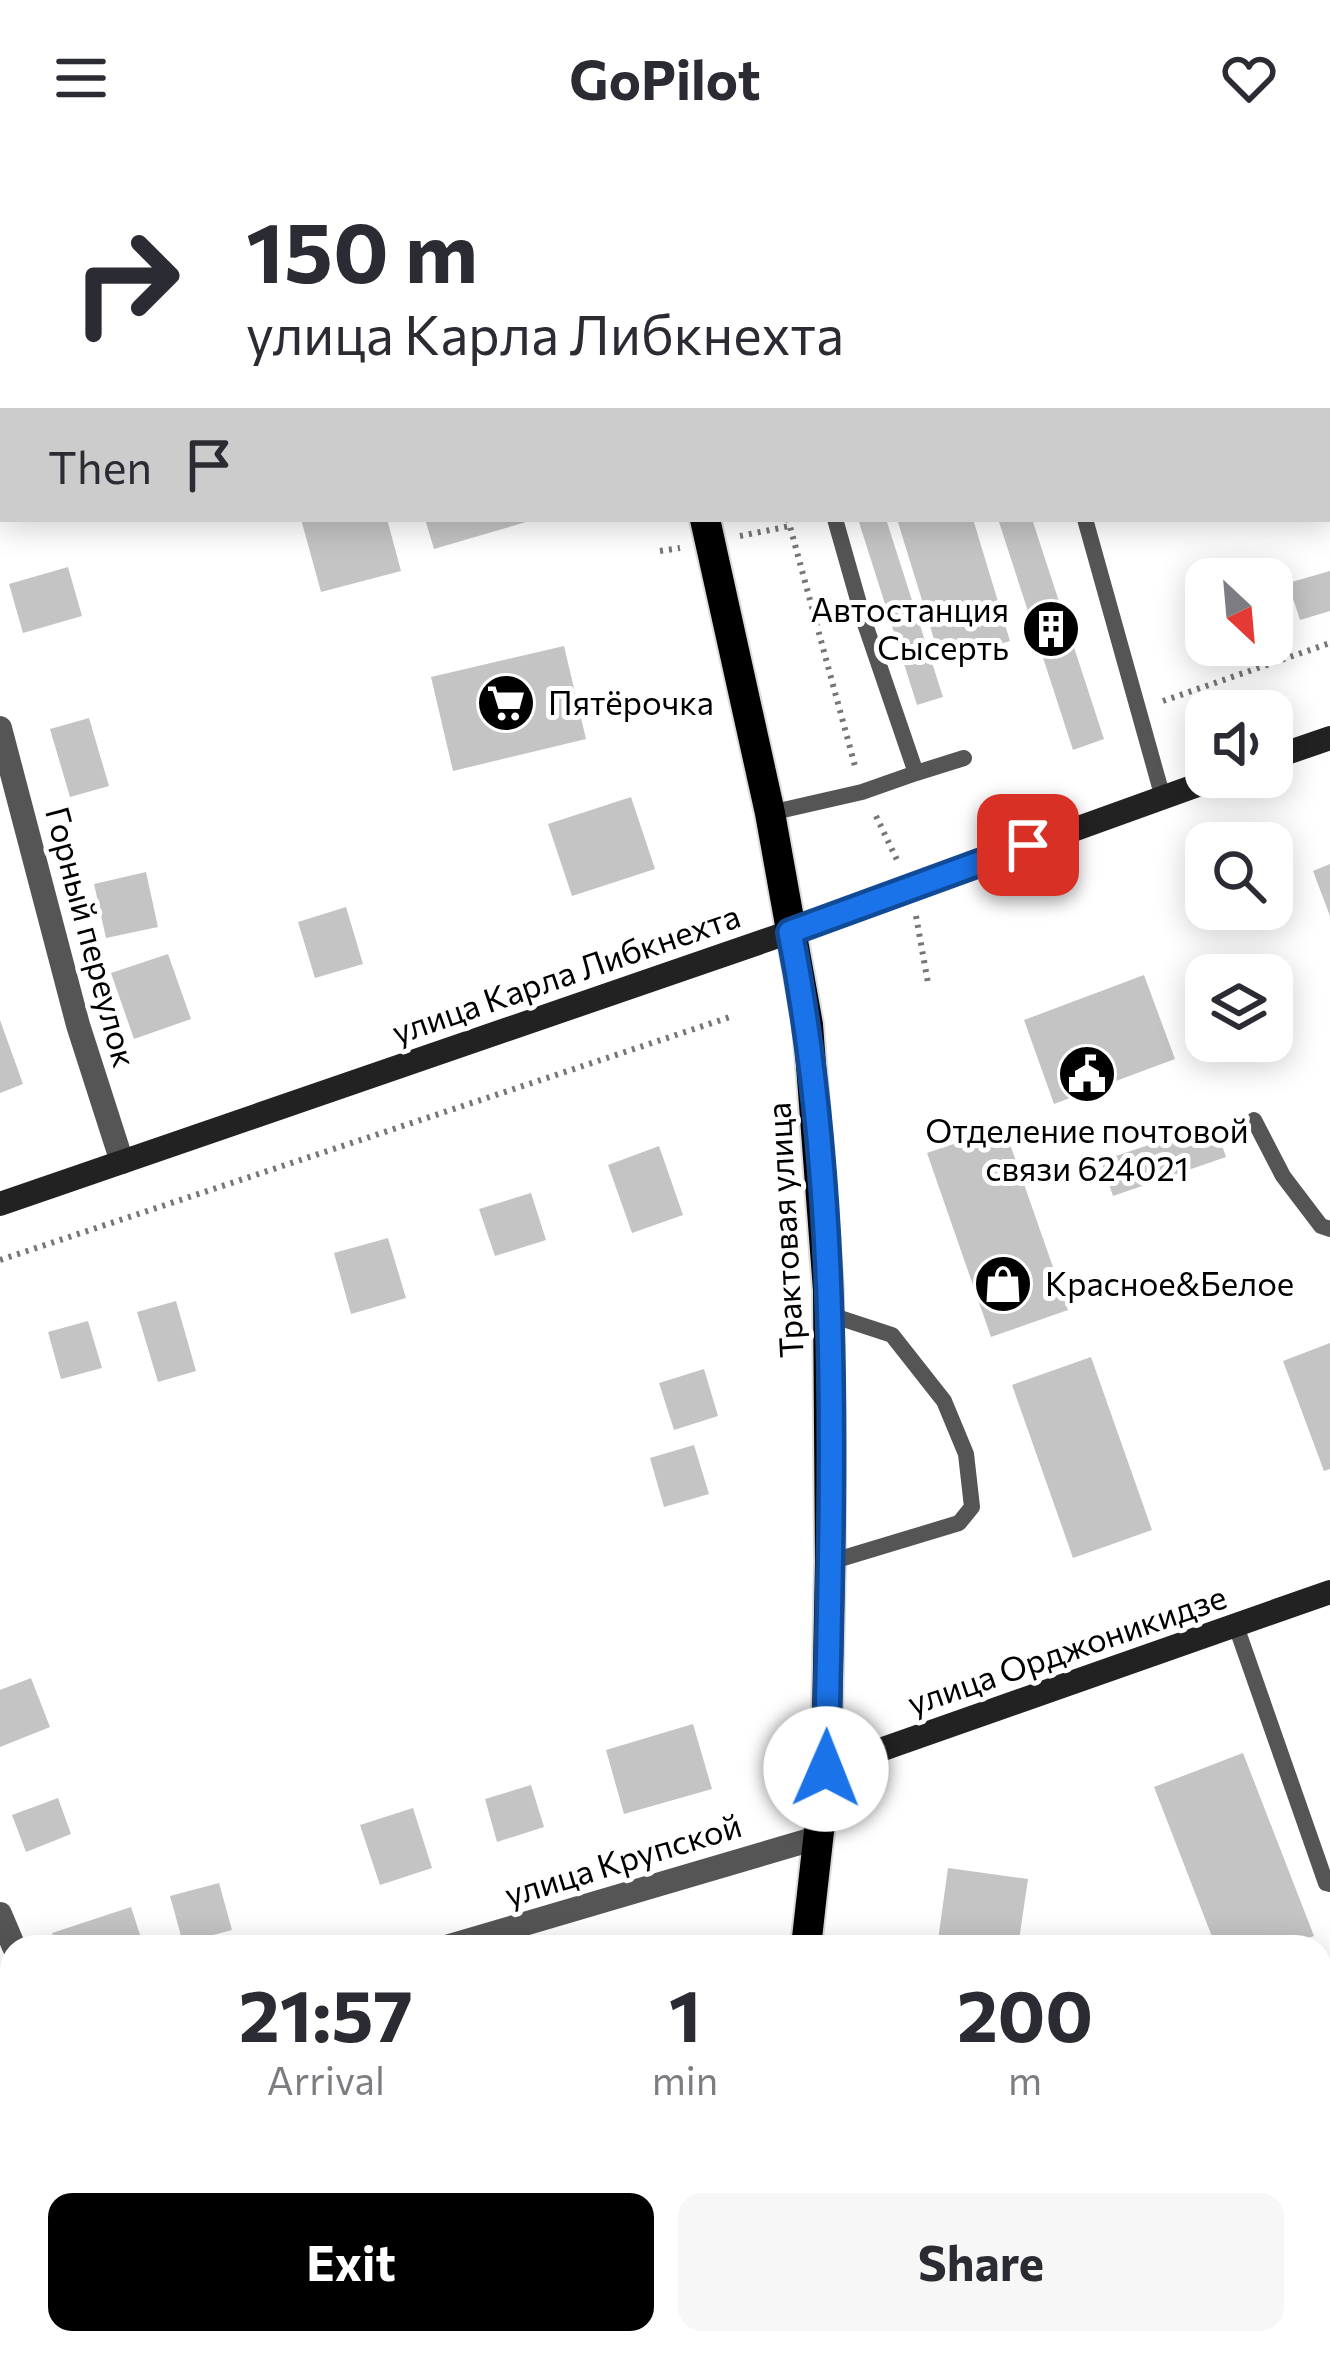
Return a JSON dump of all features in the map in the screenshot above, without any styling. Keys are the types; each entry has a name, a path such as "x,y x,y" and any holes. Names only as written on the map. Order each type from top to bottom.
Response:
{"main road":[{"name":"Трактовая улица","path":"706,522 770,813 808,1025 828,1314 830,1562 826,1769 808,1935"}],"street":[{"name":"Горный переулок","path":"0,728 78,1025 122,1162"},
{"path":"1293,750 1330,737"},
{"name":"улица Карла Либкнехта","path":"0,1204 790,932 1185,789"},
{"name":"улица Орджоникидзе","path":"826,1769 1330,1592"},
{"name":"улица Крупской","path":"487,1935 820,1837"}],"lane":[{"path":"836,522 916,773"},
{"path":"1086,522 1162,797"},
{"path":"770,813 862,792 964,758"},
{"path":"1254,1120 1283,1176 1321,1226 1330,1229"},
{"path":"828,1314 892,1335 944,1401 966,1454 972,1507 959,1523 830,1562"},
{"path":"1236,1626 1330,1884"}],"path":[{"path":"789,522 862,792 910,887 928,983"},
{"path":"1138,710 1330,643"},
{"path":"0,1259 730,1017"}],"building":[{"path":"302,522 388,522 401,571 321,592"},
{"path":"426,522 526,522 434,549"},
{"name":"Автостанция Сысерть","path":"859,522 887,522 943,697 917,705"},
{"path":"898,522 974,522 1010,641 941,662"},
{"name":"Автостанция Сысерть","path":"999,522 1033,522 1104,739 1073,750"},
{"path":"68,567 82,616 23,633 9,584"},
{"path":"1330,571 1330,611 1300,620 1293,582"},
{"path":"564,646 586,739 453,771 431,677"},
{"path":"89,718 109,786 70,797 50,729"},
{"path":"631,797 655,869 572,896 548,824"},
{"path":"1330,864 1330,916 1313,871"},
{"path":"146,872 158,927 106,938 94,884"},
{"path":"346,907 363,964 315,978 298,922"},
{"path":"168,954 191,1019 134,1039 111,973"},
{"path":"1144,975 1175,1059 1054,1104 1024,1020"},
{"path":"0,1020 23,1084 0,1093"},
{"path":"1214,1123 1226,1157 1113,1196 1101,1161"},
{"path":"1004,1127 1068,1310 991,1337 927,1153"},
{"path":"659,1146 683,1215 632,1233 608,1165"},
{"path":"531,1193 546,1240 495,1256 479,1209"},
{"path":"388,1238 406,1298 351,1314 334,1253"},
{"path":"176,1301 196,1371 158,1382 137,1312"},
{"path":"88,1321 102,1368 61,1379 48,1332"},
{"path":"1330,1343 1330,1469 1324,1471 1283,1361"},
{"path":"1091,1357 1152,1530 1073,1558 1012,1385"},
{"path":"704,1369 718,1416 674,1430 659,1383"},
{"path":"694,1445 709,1494 664,1507 650,1458"},
{"path":"31,1678 50,1727 0,1747 0,1690"},
{"path":"693,1724 712,1789 624,1814 606,1750"},
{"path":"1243,1753 1314,1935 1211,1935 1154,1787"},
{"path":"531,1785 544,1827 497,1842 485,1799"},
{"path":"58,1798 71,1834 26,1852 12,1815"},
{"path":"413,1808 432,1868 380,1885 360,1825"},
{"path":"948,1868 1028,1879 1020,1935 939,1935"},
{"path":"219,1883 232,1930 181,1935 170,1896"},
{"path":"131,1907 140,1935 53,1935"}],"place":[{"name":"Автостанция Сысерть","path":"1051,629"},
{"name":"Пятёрочка","path":"506,703"},
{"name":"Отделение почтовой связи 624021","path":"1087,1074"},
{"name":"Красное&Белое","path":"1003,1284"}],"route":[{"path":"826,1769 828,1290 808,1025 790,932 1028,845"}]}
